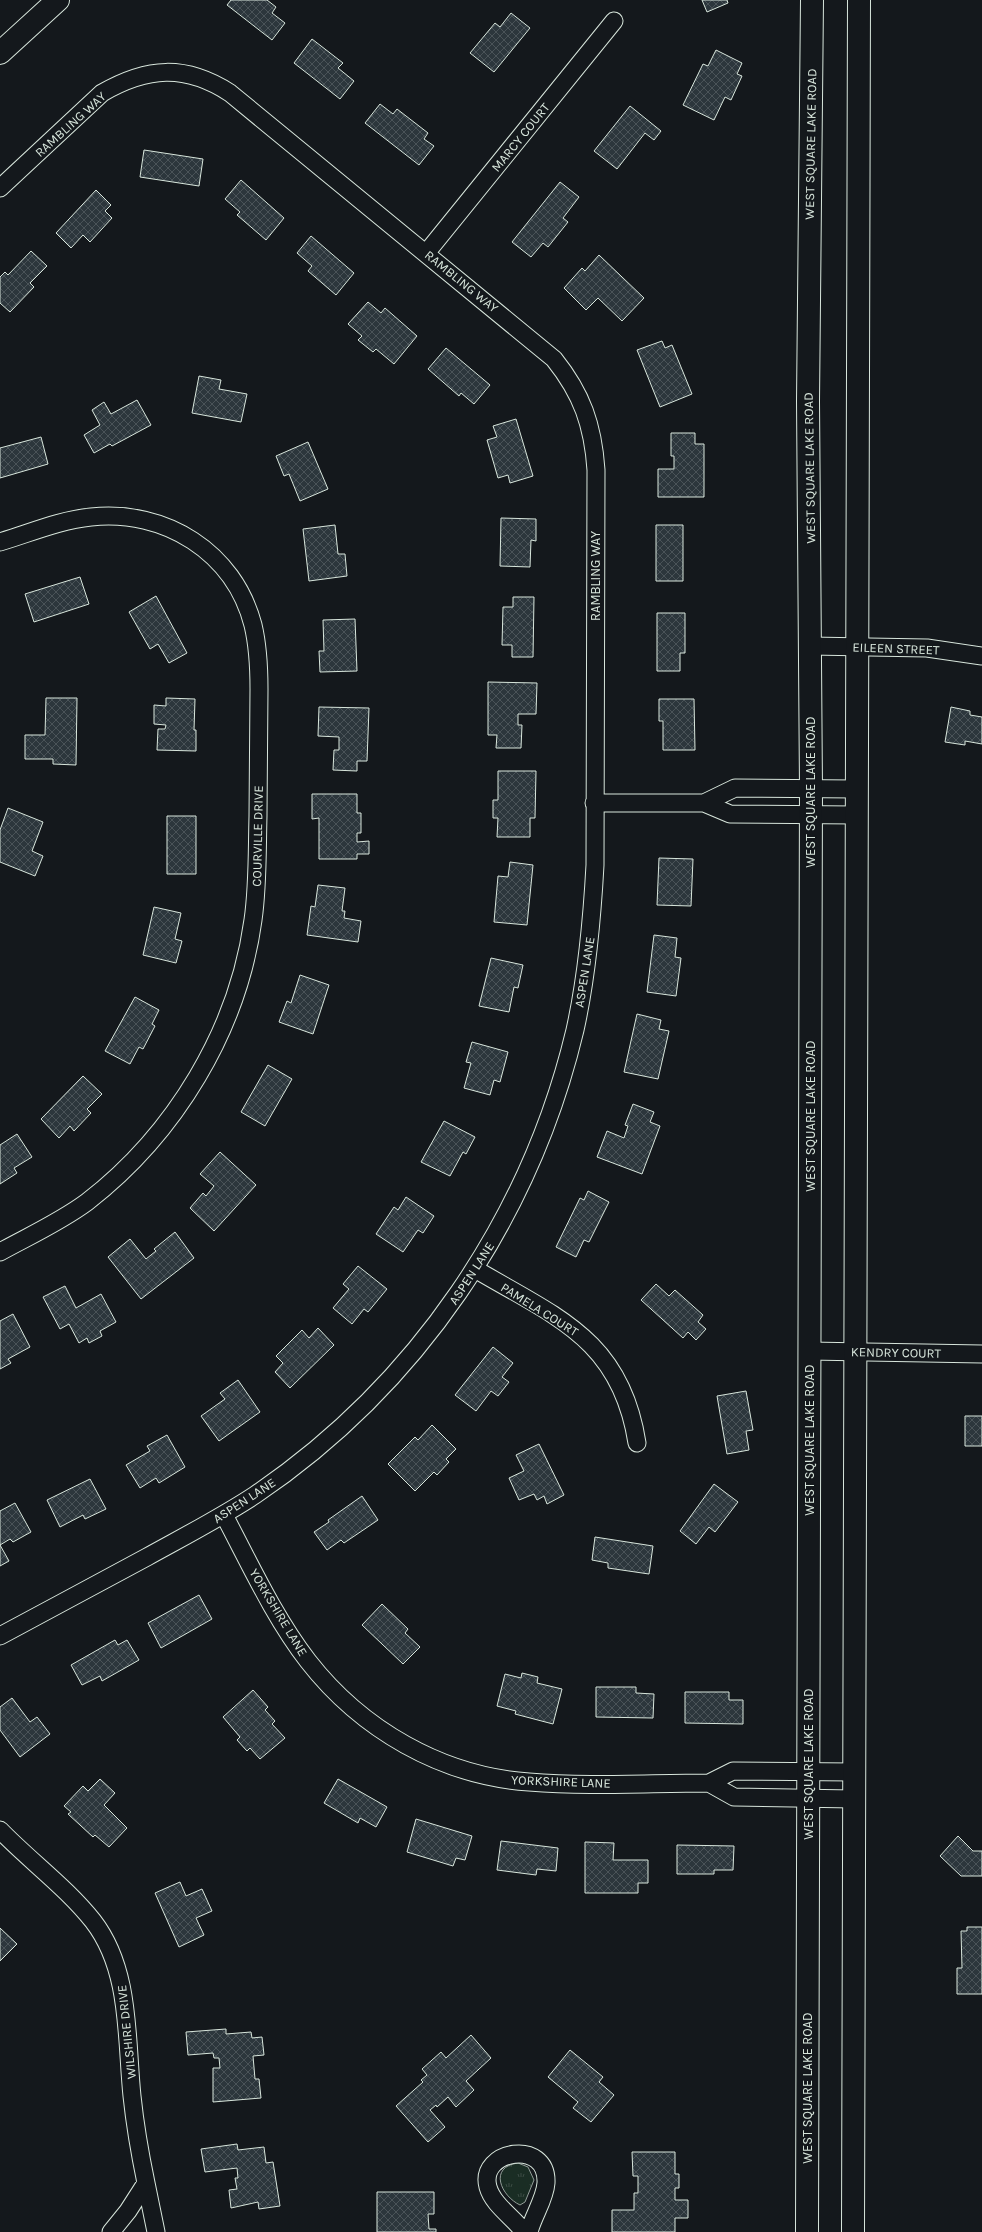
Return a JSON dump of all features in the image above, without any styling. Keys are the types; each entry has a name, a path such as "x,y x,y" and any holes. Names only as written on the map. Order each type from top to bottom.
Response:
{"highway":[{"path":"0,53 58,0"},
{"name":"WEST SQUARE LAKE ROAD","path":"807,2232 811,789 808,401 812,0"},
{"path":"853,2232 856,647 859,0"}],"street":[{"name":"MARCY COURT","path":"426,252 614,21"},
{"name":"RAMBLING WAY","path":"0,188 102,93 119,83 137,76 154,72 186,73 214,83 230,93 426,252 554,359 576,389 588,418 592,433 596,470 594,803"},
{"name":"COURVILLE DRIVE","path":"0,542 70,520 90,517 136,517 160,523 180,532 195,543 225,570 236,585 253,625 258,660 259,689 256,880 253,920 238,984 219,1035 186,1095 162,1127 124,1169 73,1211 0,1252"},
{"name":"EILEEN STREET","path":"810,646 927,648 982,656"},
{"path":"704,803 735,788 856,789"},
{"path":"594,803 704,803 730,814 856,816"},
{"name":"ASPEN LANE","path":"0,1636 224,1515 284,1474 355,1415 414,1353 475,1269 493,1240 517,1193 541,1138 561,1081 575,1029 586,970 592,917 594,803"},
{"name":"PAMELA COURT","path":"475,1269 565,1322 594,1346 610,1366 626,1398 634,1421 637,1443"},
{"name":"KENDRY COURT","path":"809,1351 982,1354"},
{"name":"YORKSHIRE LANE","path":"224,1515 283,1622 308,1660 350,1707 411,1749 460,1769 521,1782 709,1783 733,1771 854,1772"},
{"name":"YORKSHIRE LANE","path":"709,1783 734,1797 854,1800"},
{"name":"WILSHIRE DRIVE","path":"0,1830 93,1921 107,1944 114,1960 120,1976 124,2001 132,2096 146,2183 156,2232"},
{"path":"524,2232 515,2220 493,2199 487,2186 492,2168 505,2156 514,2153 523,2153 532,2157 544,2168 546,2176 544,2192 529,2232"},
{"path":"111,2232 128,2211 146,2183"}],"green space":[{"path":"518,2163 528,2167 534,2180 525,2202 520,2205 507,2195 503,2189 500,2176 503,2170"}],"building":[{"path":"231,0 267,0 276,7 272,13 285,23 272,40 227,5"},
{"path":"702,0 727,0 728,3 707,12"},
{"path":"511,13 530,28 494,72 470,53 495,23 500,27"},
{"path":"312,39 343,63 338,68 354,81 340,99 294,63"},
{"path":"716,50 742,63 737,74 742,76 731,100 725,97 714,120 683,105 703,64 708,66"},
{"path":"380,104 393,114 397,109 428,133 424,139 434,146 419,165 365,123"},
{"path":"630,106 661,131 654,140 645,133 617,169 594,151"},
{"path":"144,150 203,159 199,186 140,177"},
{"path":"241,180 284,218 266,240 237,215 240,212 225,199"},
{"path":"560,182 579,197 563,218 568,222 548,247 543,243 531,257 512,242"},
{"path":"96,190 111,205 105,211 112,218 90,242 83,235 71,248 56,233"},
{"path":"311,236 354,273 336,295 308,271 312,266 297,253"},
{"path":"31,251 47,266 30,283 34,287 10,312 0,303 0,277 5,272 8,275"},
{"path":"599,255 644,298 622,321 598,298 586,310 564,288 582,268 585,271"},
{"path":"368,302 381,313 385,308 417,336 394,364 376,349 373,352 358,340 362,336 348,324"},
{"path":"662,341 665,348 672,345 692,394 660,407 637,350"},
{"path":"446,348 490,385 474,404 461,393 459,396 428,369"},
{"path":"199,376 221,380 219,389 247,394 241,422 192,413"},
{"path":"137,400 151,425 112,446 110,444 94,453 84,435 100,425 92,410 104,402 111,414"},
{"path":"516,419 533,476 510,483 508,475 498,478 487,440 497,437 493,426"},
{"path":"671,433 695,433 695,444 704,444 704,497 658,497 658,469 674,469 674,456 671,456"},
{"path":"41,437 48,464 0,478 0,448"},
{"path":"308,442 328,489 300,501 289,474 284,476 276,456"},
{"path":"501,518 536,519 536,541 531,540 530,567 500,566"},
{"path":"335,525 338,554 345,554 347,576 309,581 303,529"},
{"path":"656,525 683,525 683,581 656,581"},
{"path":"80,577 89,604 34,622 25,594"},
{"path":"156,596 187,653 169,663 158,644 150,649 129,612"},
{"path":"513,597 534,597 533,657 512,657 512,645 502,645 503,607 513,607"},
{"path":"657,613 685,613 685,653 680,653 680,671 657,671"},
{"path":"355,619 357,671 320,672 319,651 324,651 323,620"},
{"path":"488,682 537,683 536,714 518,714 518,725 522,725 521,748 496,748 497,735 488,735"},
{"path":"46,698 77,698 76,765 53,764 53,759 25,759 25,735 45,735"},
{"path":"166,698 195,699 194,730 196,730 196,751 157,750 158,729 165,729 166,725 154,724 154,705 166,706"},
{"path":"659,699 694,699 695,750 663,750 663,721 659,721"},
{"path":"319,707 369,708 367,761 357,761 357,771 333,770 334,750 339,750 339,737 318,736"},
{"path":"951,707 970,711 970,715 982,717 982,744 965,741 965,745 945,742"},
{"path":"498,771 536,771 535,818 530,818 530,837 497,837 498,818 493,818 493,800 498,800"},
{"path":"312,794 357,794 357,813 361,813 361,833 357,833 357,842 369,841 369,854 357,854 357,859 319,859 319,818 312,819"},
{"path":"8,808 43,822 32,851 43,856 35,876 0,862 0,830"},
{"path":"167,816 196,816 196,874 167,874"},
{"path":"659,858 693,859 691,906 657,905"},
{"path":"510,862 533,865 527,925 494,922 498,876 508,877"},
{"path":"318,885 345,888 342,911 345,911 344,918 361,921 358,942 307,935 311,906 315,907"},
{"path":"154,907 181,913 175,939 182,941 176,963 143,955"},
{"path":"654,935 677,938 675,957 681,958 676,996 647,992"},
{"path":"491,958 523,965 518,988 514,987 509,1012 479,1006"},
{"path":"300,975 329,985 313,1034 279,1022 287,1001 291,1003"},
{"path":"135,997 159,1010 152,1024 155,1026 143,1049 139,1047 130,1064 105,1051"},
{"path":"637,1014 661,1020 659,1029 669,1031 658,1079 624,1072"},
{"path":"472,1042 508,1052 500,1082 494,1080 490,1095 464,1088 471,1063 466,1062"},
{"path":"268,1065 292,1079 265,1126 241,1112"},
{"path":"83,1076 102,1094 87,1109 91,1113 74,1131 70,1126 59,1138 41,1119"},
{"path":"633,1104 654,1112 650,1122 660,1126 642,1174 597,1157 607,1131 624,1138 628,1126 625,1125"},
{"path":"444,1121 475,1137 466,1154 463,1152 450,1176 421,1162"},
{"path":"17,1134 32,1157 14,1168 17,1173 0,1184 0,1145"},
{"path":"220,1152 256,1185 214,1231 190,1208 203,1193 206,1196 214,1186 200,1174"},
{"path":"588,1191 609,1202 589,1242 584,1240 576,1257 556,1247 580,1198 584,1200"},
{"path":"406,1197 434,1216 423,1233 418,1230 403,1252 376,1234 394,1207 398,1210"},
{"path":"175,1232 194,1258 141,1299 108,1257 130,1239 146,1259 156,1251 154,1249"},
{"path":"358,1266 387,1289 368,1312 364,1309 352,1324 333,1308 349,1289 343,1284"},
{"path":"656,1284 669,1296 675,1290 703,1315 698,1322 706,1329 696,1340 688,1332 683,1338 641,1300"},
{"path":"65,1286 76,1308 101,1294 116,1322 100,1331 102,1336 89,1343 87,1338 79,1343 69,1324 60,1329 43,1297"},
{"path":"13,1314 30,1347 8,1359 11,1363 0,1369 0,1321"},
{"path":"318,1328 334,1345 290,1388 275,1372 283,1363 276,1356 302,1330 309,1338"},
{"path":"493,1347 513,1363 502,1377 509,1382 498,1396 491,1391 476,1411 455,1395"},
{"path":"238,1380 260,1412 219,1441 201,1416 225,1399 220,1393"},
{"path":"746,1391 753,1430 746,1431 749,1450 727,1454 717,1396"},
{"path":"965,1416 982,1416 982,1446 965,1446"},
{"path":"432,1425 456,1449 446,1459 449,1462 437,1475 434,1472 415,1491 388,1464 415,1437 418,1440"},
{"path":"167,1435 185,1467 159,1483 156,1478 140,1488 126,1465 150,1451 147,1446"},
{"path":"539,1444 564,1495 547,1504 544,1496 537,1500 534,1494 519,1500 509,1478 524,1471 516,1455"},
{"path":"90,1479 106,1509 85,1519 83,1515 60,1527 47,1500"},
{"path":"714,1484 738,1502 715,1532 709,1527 696,1544 680,1531"},
{"path":"362,1496 378,1520 344,1543 341,1540 327,1550 314,1532"},
{"path":"15,1503 31,1532 13,1542 10,1539 0,1545 0,1511"},
{"path":"595,1537 653,1546 649,1574 608,1568 608,1563 592,1560"},
{"path":"0,1545 9,1561 0,1566"},
{"path":"199,1595 212,1619 161,1648 148,1623"},
{"path":"382,1604 408,1629 405,1633 420,1647 403,1664 362,1625"},
{"path":"115,1640 118,1645 127,1640 139,1660 102,1681 100,1676 82,1685 71,1665"},
{"path":"522,1673 538,1677 537,1683 562,1689 553,1724 515,1714 516,1711 497,1706 505,1674 521,1678"},
{"path":"596,1687 636,1687 636,1693 654,1694 653,1718 596,1717"},
{"path":"253,1690 268,1707 265,1710 275,1721 272,1724 285,1738 260,1759 250,1748 247,1751 237,1740 240,1737 223,1717"},
{"path":"685,1692 729,1692 729,1700 743,1700 743,1724 685,1723"},
{"path":"12,1698 30,1722 37,1717 50,1734 20,1757 0,1730 0,1707"},
{"path":"100,1779 115,1793 104,1805 127,1828 109,1847 95,1835 93,1837 68,1814 71,1812 64,1806 83,1786 88,1791"},
{"path":"338,1779 387,1807 376,1827 360,1818 358,1823 324,1803"},
{"path":"416,1819 472,1836 465,1860 456,1858 453,1866 407,1852"},
{"path":"958,1836 973,1851 982,1851 982,1876 961,1876 940,1856"},
{"path":"501,1841 558,1848 556,1871 537,1869 536,1875 497,1870"},
{"path":"585,1842 614,1843 613,1860 648,1860 648,1883 638,1883 638,1893 585,1893"},
{"path":"677,1845 734,1846 733,1870 714,1870 714,1874 677,1874"},
{"path":"180,1882 186,1896 202,1889 212,1911 196,1918 204,1935 179,1947 155,1893"},
{"path":"967,1927 982,1927 982,1994 957,1994 957,1968 962,1968 961,1931 967,1931"},
{"path":"0,1928 17,1944 0,1961"},
{"path":"226,2029 226,2034 251,2032 252,2038 262,2037 264,2055 253,2056 255,2079 259,2079 261,2098 213,2102 213,2068 220,2068 219,2058 214,2058 213,2053 188,2055 186,2032"},
{"path":"471,2035 491,2058 466,2081 474,2090 456,2107 448,2097 437,2107 436,2105 430,2110 445,2127 428,2142 396,2106 423,2082 421,2080 427,2075 422,2069 441,2052 446,2058"},
{"path":"570,2050 603,2077 599,2082 614,2095 591,2122 573,2108 578,2102 548,2077"},
{"path":"237,2144 238,2150 264,2147 266,2163 273,2162 280,2206 259,2209 258,2202 231,2208 229,2190 237,2189 235,2178 238,2178 237,2168 205,2172 201,2149"},
{"path":"632,2152 675,2152 675,2174 679,2174 679,2188 675,2188 675,2200 688,2200 688,2218 675,2218 675,2232 612,2232 612,2210 634,2210 634,2193 638,2193 638,2176 633,2176"},
{"path":"377,2192 434,2192 434,2214 428,2214 429,2229 436,2229 436,2232 377,2232"}]}
